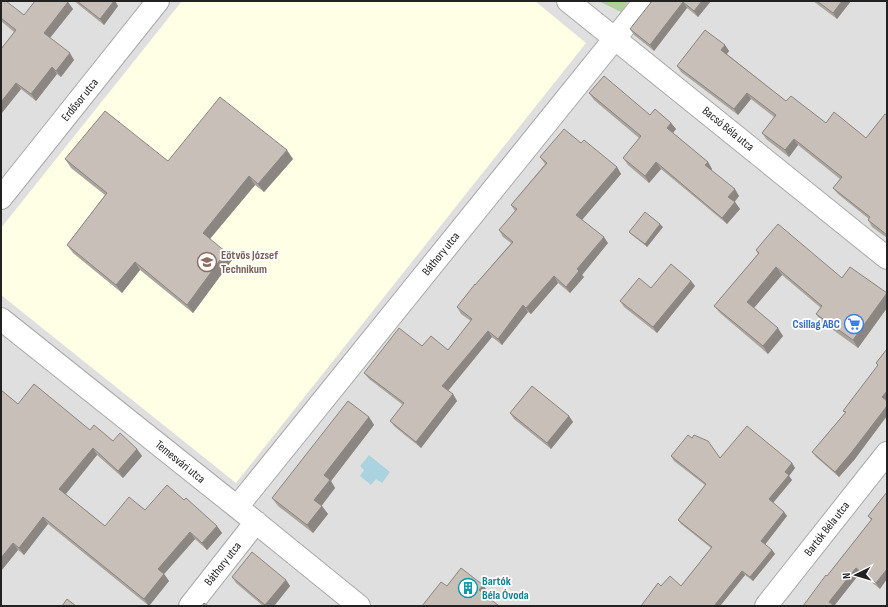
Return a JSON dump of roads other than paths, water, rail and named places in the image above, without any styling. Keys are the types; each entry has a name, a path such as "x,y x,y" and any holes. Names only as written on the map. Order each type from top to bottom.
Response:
{"street":[{"name":"Erdősor utca","path":"1,198 158,1"},
{"name":"Bacsó Béla utca","path":"568,1 616,38 887,258"},
{"name":"Báthory utca","path":"237,507 645,1"},
{"name":"Temesvári utca","path":"1,319 359,606"},
{"name":"Bartók Béla utca","path":"766,606 887,453"},
{"name":"Báthory utca","path":"190,606 256,522"}],"water":[{"path":"369,455 390,472 382,483 376,479 371,485 360,476 364,470 360,466"}],"place":[{"name":"Eötvös József Technikum","path":"207,262"},
{"name":"Csillag ABC","path":"854,324"},
{"name":"Bartók Béla Óvoda","path":"468,588"}]}
